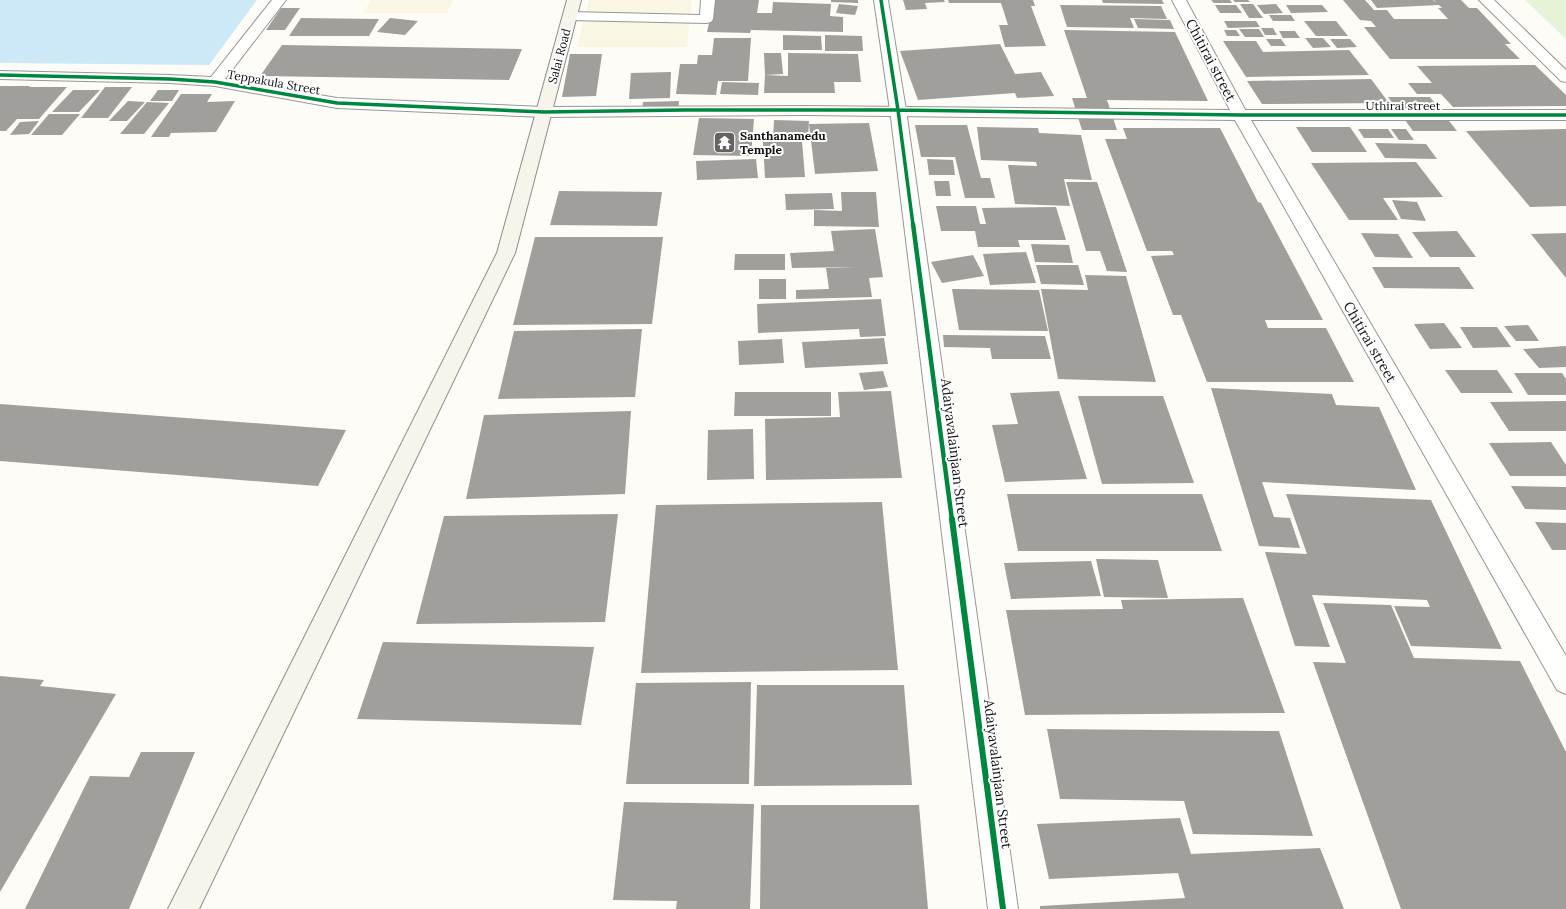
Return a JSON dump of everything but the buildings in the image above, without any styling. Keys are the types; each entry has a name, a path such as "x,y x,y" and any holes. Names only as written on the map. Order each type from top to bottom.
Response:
{"main road":[{"name":"Salai Road","path":"182,909 506,253 574,0"}],"street":[{"path":"215,82 279,0"},
{"path":"570,16 706,19 708,0"},
{"name":"Adaiyavalainjaan Street","path":"881,0 898,110 1003,909"},
{"name":"Chitirai street","path":"1179,0 1240,115 1566,681"},
{"path":"1486,0 1566,78"},
{"name":"Teppakula Street","path":"0,75 170,79 215,82 337,103 544,112 684,110 898,110"},
{"name":"Uthirai street","path":"898,110 1240,115 1566,115"}],"shaded area":[{"path":"371,0 453,0 447,13 363,13"},
{"path":"589,0 692,0 687,47 577,47"}],"green space":[{"path":"1525,0 1566,0 1566,39"}],"water":[{"path":"0,0 257,0 209,65 0,63"}],"cycle path":[{"path":"881,0 898,110 1003,909"},
{"path":"0,75 170,79 215,82 337,103 544,112 684,110 898,110 1240,115 1566,115"}],"place":[{"name":"Santhanamedu Temple","path":"725,142"}]}
